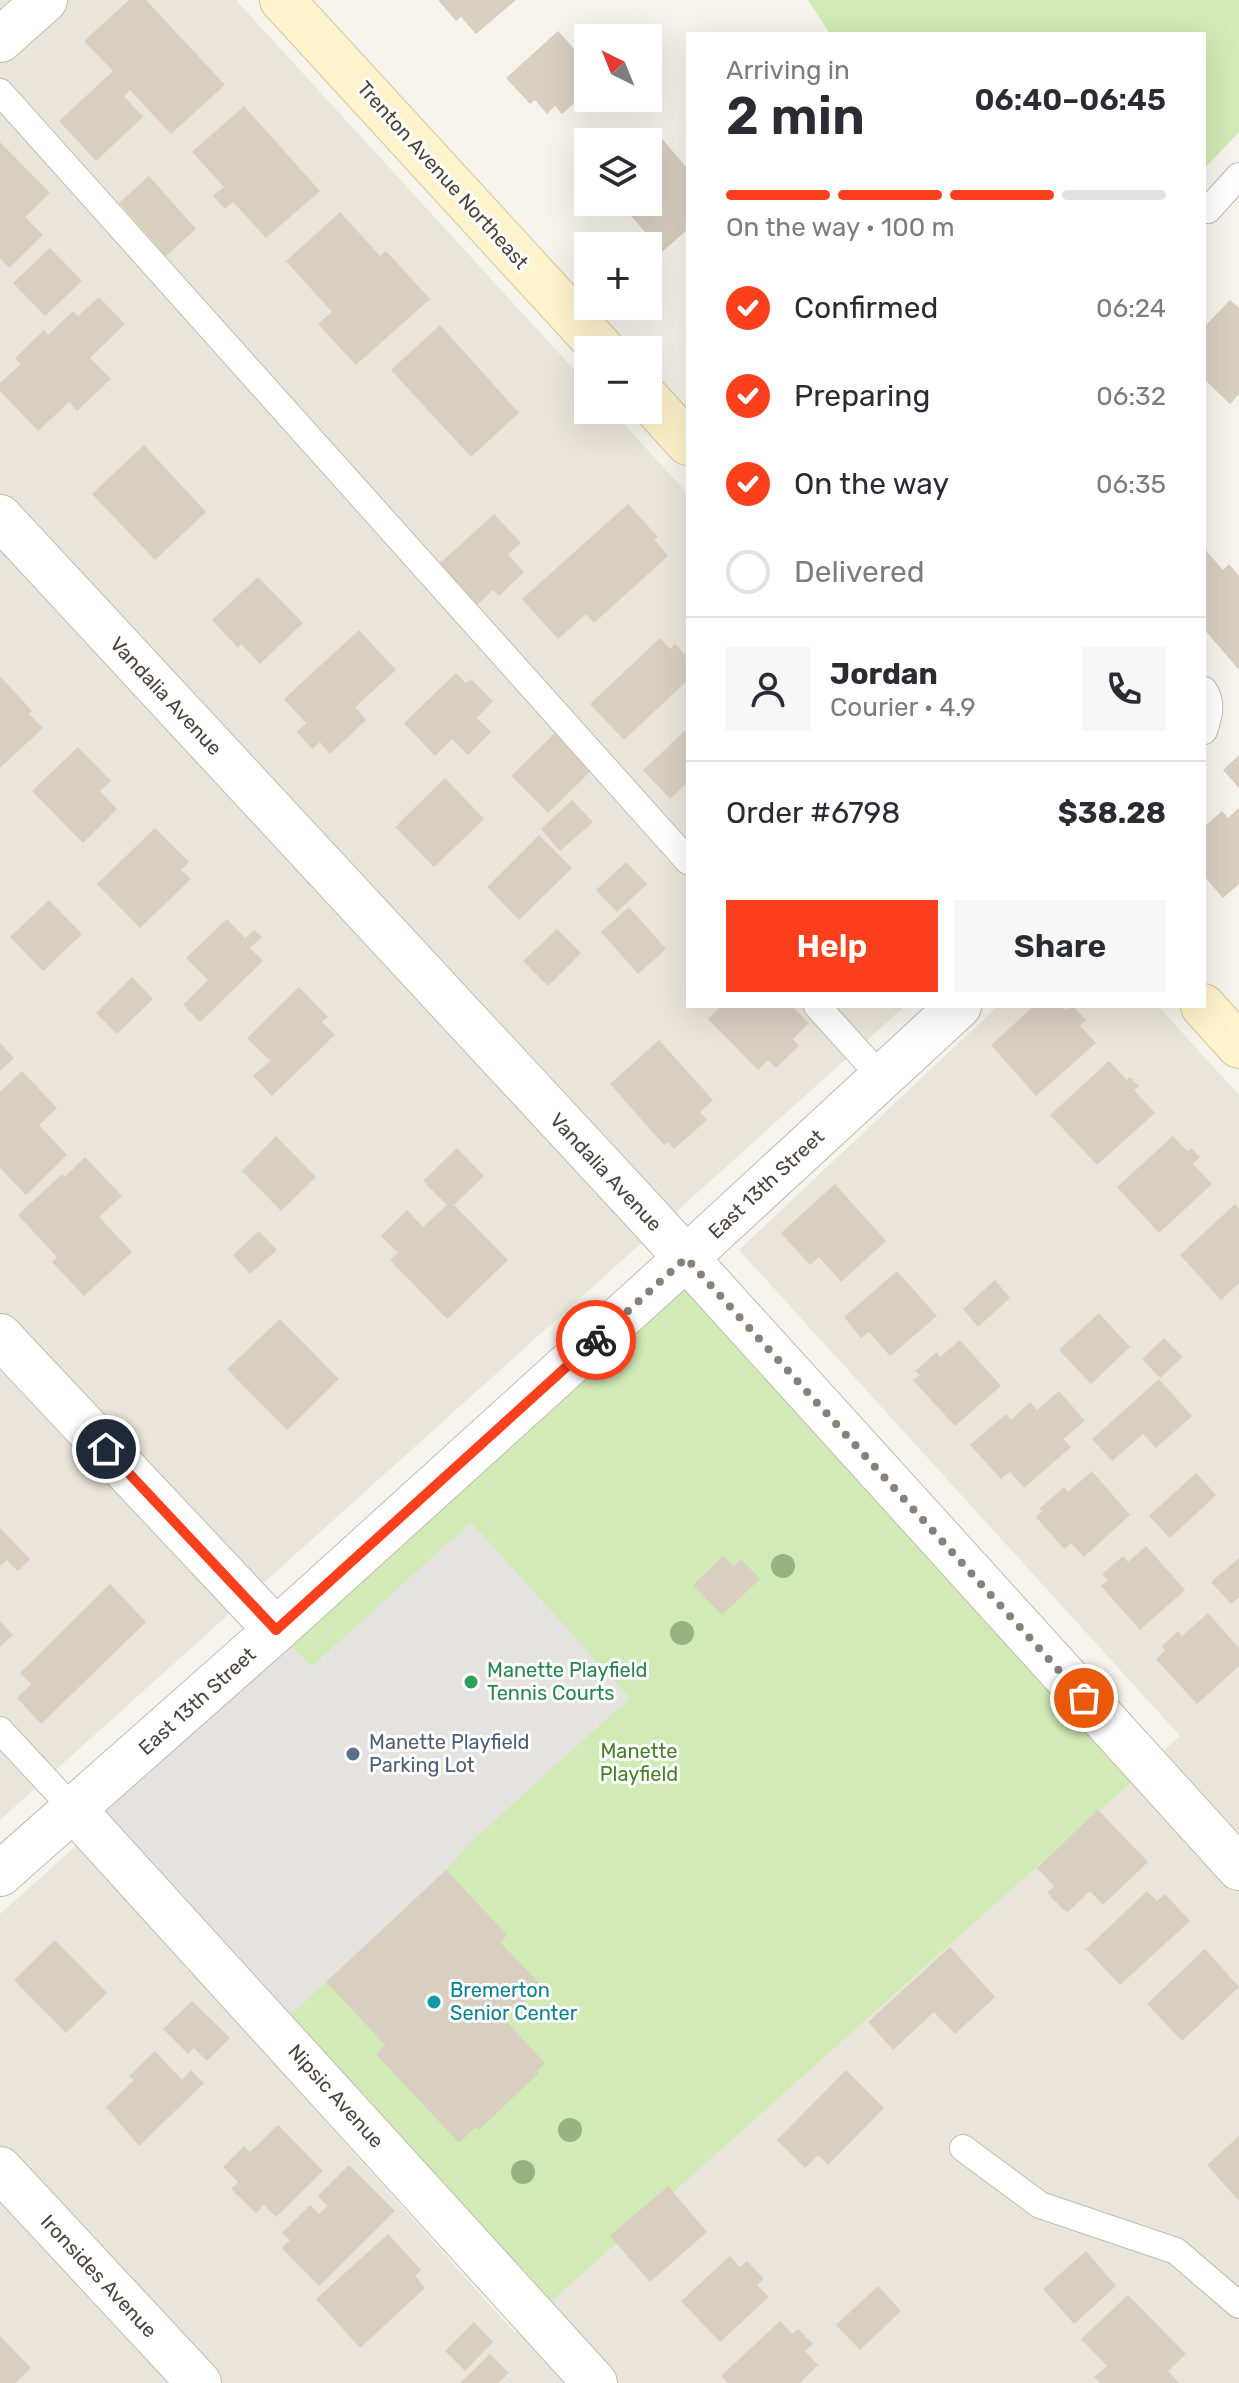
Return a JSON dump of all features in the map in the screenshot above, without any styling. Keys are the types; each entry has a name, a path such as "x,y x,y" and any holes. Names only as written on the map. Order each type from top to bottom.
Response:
{"main road":[{"name":"Trenton Avenue Northeast","path":"282,0 590,336"},
{"path":"662,414 686,441"},
{"path":"1205,1008 1239,1046"}],"street":[{"path":"0,40 45,0"},
{"name":"Vandalia Avenue","path":"0,517 686,1258 1239,1868"},
{"name":"East 13th Street","path":"0,1874 75,1811 276,1630 957,1008"},
{"path":"0,1336 276,1630"},
{"name":"Nipsic Avenue","path":"75,1811 595,2383"},
{"name":"Ironsides Avenue","path":"0,2169 199,2383"}],"lane":[{"path":"0,92 686,859"},
{"path":"1208,210 1239,176"},
{"path":"1206,697 1210,712 1206,725"},
{"path":"819,1008 881,1077"},
{"path":"0,1730 75,1811"},
{"path":"963,2148 1040,2205 1176,2251 1239,2305"}],"shaded area":[{"path":"0,0 236,0 574,370 574,424 624,424 686,492 686,1008 903,1008 0,1820"},
{"path":"996,1008 1160,1008 1239,1095 1239,2383 0,2383 0,1914 78,1844 515,2333 1180,1736 739,1250"},
{"name":"Manette Playfield Parking Lot","path":"471,1522 630,1698 471,1842 446,1870 275,2030 75,1811 276,1630 312,1666"}],"green space":[{"path":"808,0 1239,0 1239,132 1206,167 1206,32 829,32"},
{"name":"Manette Playfield","path":"686,1258 1147,1768 536,2315 75,1811"}],"building":[{"path":"129,0 146,0 225,85 171,134 130,90 124,96 143,117 96,161 59,121 113,71 84,41"},
{"path":"438,0 516,0 476,34 461,17 456,21"},
{"path":"558,31 574,49 574,103 562,114 555,106 547,114 535,100 530,104 506,78"},
{"path":"244,106 320,191 266,238 233,202 225,209 213,196 224,187 192,152"},
{"path":"662,139 686,167 686,231 662,252 662,232 645,232 631,216 662,216"},
{"path":"0,142 50,193 25,217 43,235 9,268 0,258"},
{"path":"149,176 196,229 166,256 119,203"},
{"path":"340,212 380,256 386,251 430,299 356,365 318,324 332,312 286,261"},
{"path":"50,248 82,281 45,316 13,283"},
{"path":"99,297 125,324 90,358 111,379 77,411 69,402 38,431 0,391 0,383 21,364 15,358 44,330 48,335 73,311 78,316"},
{"path":"1230,300 1239,308 1239,394 1230,404 1206,381 1206,325"},
{"path":"440,325 519,413 471,457 391,370"},
{"path":"144,445 206,512 155,560 92,494"},
{"path":"628,504 658,537 654,539 668,556 594,623 586,614 558,639 522,599"},
{"path":"494,514 521,543 508,554 524,572 499,596 493,590 476,606 438,565"},
{"path":"1206,550 1223,570 1229,564 1239,576 1239,670 1206,631"},
{"path":"258,577 303,623 260,664 241,644 238,648 212,620"},
{"path":"359,630 396,670 355,707 366,720 330,754 320,742 312,749 297,732 306,723 284,699"},
{"path":"660,638 670,649 675,644 686,656 686,682 624,740 590,704"},
{"path":"456,673 466,683 471,679 493,701 477,718 491,732 468,755 452,739 435,756 404,723"},
{"path":"0,676 43,728 0,768"},
{"path":"686,730 686,784 670,799 643,770"},
{"path":"556,732 593,769 548,813 511,776"},
{"path":"78,747 111,781 100,791 117,809 83,843 32,791"},
{"path":"1239,755 1239,788 1223,770"},
{"path":"445,778 484,819 434,867 395,827"},
{"path":"572,800 593,822 560,851 541,829"},
{"path":"1239,808 1239,884 1223,898 1206,878 1206,825 1222,811 1228,818"},
{"path":"155,828 189,862 181,870 191,879 140,928 97,884"},
{"path":"539,835 572,868 519,920 487,887"},
{"path":"626,862 647,884 617,912 596,890"},
{"path":"49,900 82,934 43,971 10,937"},
{"path":"629,907 666,949 638,974 601,932"},
{"path":"227,919 245,938 254,930 262,937 250,948 263,961 200,1022 183,1005 208,980 186,958"},
{"path":"557,929 581,953 548,986 523,961"},
{"path":"132,977 153,999 117,1034 96,1013"},
{"path":"299,987 328,1017 322,1022 335,1035 272,1096 253,1076 270,1061 247,1038"},
{"path":"719,1008 794,1008 809,1023 793,1039 799,1046 776,1068 768,1060 758,1070 708,1019"},
{"path":"1032,1008 1075,1008 1086,1020 1080,1026 1096,1043 1036,1096 991,1045"},
{"path":"659,1040 713,1100 700,1112 707,1120 674,1149 668,1142 664,1145 610,1084"},
{"path":"0,1043 14,1058 0,1071"},
{"path":"1109,1061 1127,1080 1130,1077 1139,1086 1134,1090 1155,1113 1097,1165 1050,1115"},
{"path":"22,1071 57,1108 39,1125 67,1155 26,1195 0,1168 0,1092"},
{"path":"276,1136 316,1177 281,1211 242,1171"},
{"path":"1173,1136 1187,1151 1191,1148 1200,1157 1193,1164 1212,1184 1159,1233 1117,1187"},
{"path":"457,1148 484,1176 454,1205 508,1260 447,1319 390,1260 398,1253 381,1236 407,1210 423,1227 447,1205 423,1181"},
{"path":"85,1157 122,1196 99,1217 132,1252 84,1296 52,1262 57,1257 18,1215"},
{"path":"835,1184 886,1241 841,1282 819,1257 810,1265 781,1233"},
{"path":"1235,1204 1239,1209 1239,1283 1221,1300 1180,1255"},
{"path":"259,1231 277,1250 250,1274 233,1255"},
{"path":"897,1271 937,1316 890,1356 869,1332 861,1338 844,1317"},
{"path":"995,1280 1010,1298 978,1327 963,1309"},
{"path":"1099,1313 1130,1347 1091,1384 1059,1350"},
{"path":"280,1319 339,1379 287,1430 227,1369"},
{"path":"1164,1338 1183,1357 1160,1378 1142,1359"},
{"path":"960,1340 1001,1386 955,1426 913,1380 920,1375 915,1371 937,1352 940,1357"},
{"path":"1159,1379 1192,1416 1156,1448 1143,1434 1112,1461 1092,1439"},
{"path":"1059,1391 1085,1421 1063,1439 1071,1447 1024,1488 1010,1472 1001,1479 970,1445 1006,1414 1011,1420 1030,1402 1037,1410"},
{"path":"1092,1471 1130,1515 1084,1557 1071,1543 1064,1549 1036,1517 1042,1511 1039,1509 1064,1487 1068,1492"},
{"path":"1196,1473 1216,1495 1170,1538 1149,1516"},
{"path":"0,1528 30,1559 18,1571 7,1560 0,1566"},
{"path":"1146,1546 1185,1590 1140,1630 1101,1586 1108,1580 1102,1574 1123,1556 1128,1562"},
{"path":"723,1556 734,1567 741,1559 760,1579 722,1615 693,1585"},
{"path":"1239,1558 1239,1597 1231,1604 1211,1582"},
{"path":"110,1584 146,1622 41,1724 17,1698 31,1684 20,1673"},
{"path":"1208,1613 1239,1648 1239,1666 1197,1704 1156,1659 1165,1651 1162,1646 1178,1631 1182,1636"},
{"path":"0,1621 13,1635 0,1647"},
{"path":"1098,1810 1148,1862 1103,1905 1090,1891 1067,1913 1047,1893 1054,1886 1037,1868"},
{"name":"Bremerton Senior Center","path":"446,1870 507,1935 500,1942 541,1985 504,2019 545,2063 537,2071 539,2073 479,2130 476,2127 459,2143 376,2054 385,2045 326,1982"},
{"path":"1147,1891 1157,1901 1165,1894 1190,1921 1120,1985 1086,1949"},
{"path":"55,1940 107,1993 66,2033 14,1980"},
{"path":"950,1947 995,1997 955,2034 934,2012 893,2050 868,2022"},
{"path":"1205,1949 1239,1987 1182,2041 1147,2004"},
{"path":"192,2001 230,2038 207,2061 194,2048 188,2054 163,2029"},
{"path":"155,2051 182,2080 191,2070 204,2083 139,2146 106,2107 134,2080 129,2076"},
{"path":"846,2070 884,2108 828,2165 818,2155 805,2168 777,2140"},
{"path":"278,2125 323,2171 276,2217 264,2205 256,2213 231,2189 238,2182 223,2167 244,2146 250,2152"},
{"path":"1239,2136 1239,2201 1207,2165"},
{"path":"349,2165 395,2211 319,2286 282,2248 290,2240 282,2233 310,2205 319,2214 327,2206 318,2196"},
{"path":"668,2186 707,2232 650,2282 610,2236"},
{"path":"388,2234 421,2270 415,2276 425,2288 360,2348 316,2299"},
{"path":"1086,2251 1116,2286 1074,2324 1043,2289"},
{"path":"730,2256 740,2267 747,2261 764,2279 757,2285 769,2297 720,2342 681,2301"},
{"path":"878,2286 901,2311 860,2350 836,2325"},
{"path":"1128,2295 1186,2354 1168,2371 1179,2383 1100,2383 1094,2377 1107,2366 1081,2339"},
{"path":"780,2321 792,2334 798,2329 813,2344 805,2351 818,2365 800,2383 728,2383 721,2376"},
{"path":"474,2322 493,2342 465,2371 445,2351"},
{"path":"0,2336 31,2368 15,2383 0,2383"},
{"path":"490,2354 509,2373 498,2383 460,2383"}],"way so far":[{"path":"596,1340 686,1258 1084,1698"}],"place":[{"name":"Manette Playfield Tennis Courts","path":"471,1682"},
{"name":"Manette Playfield Parking Lot","path":"353,1754"},
{"name":"Bremerton Senior Center","path":"434,2002"}],"route":[{"path":"106,1449 276,1630 596,1340"}]}
